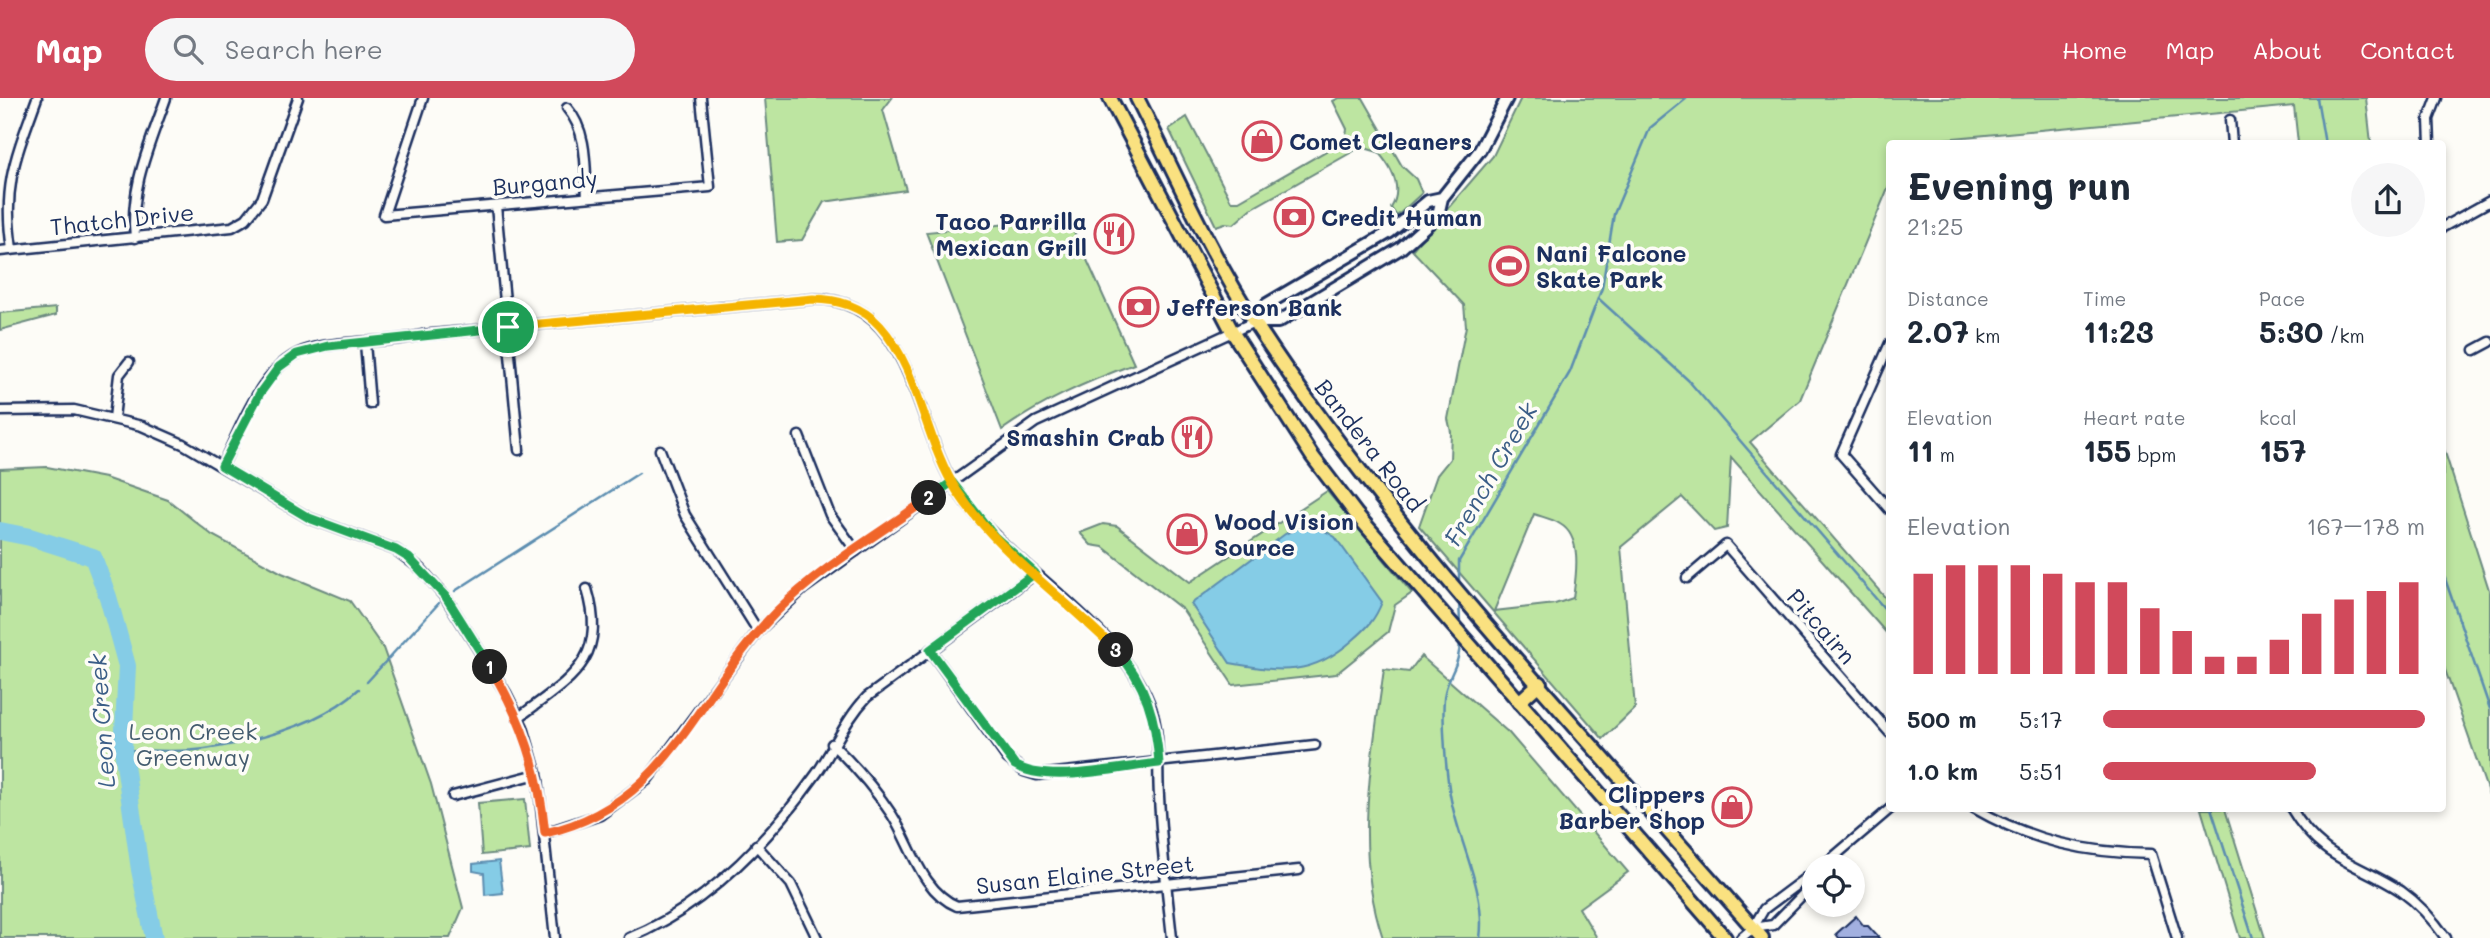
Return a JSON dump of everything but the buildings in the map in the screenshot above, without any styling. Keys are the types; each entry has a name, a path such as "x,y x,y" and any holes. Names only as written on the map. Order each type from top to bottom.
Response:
{"main road":[{"path":"1110,98 1233,333 1320,466 1356,514 1725,938"},
{"name":"Bandera Road","path":"1137,98 1254,322 1323,422 1485,620 1758,933"},
{"path":"1520,702 1540,684"}],"street":[{"path":"12,250 7,208 9,179 37,98"},
{"path":"135,238 133,209 138,181 166,98"},
{"name":"Thatch Drive","path":"0,251 221,229 246,219 262,199 298,98"},
{"name":"Burgandy","path":"423,98 384,215 710,187 701,98"},
{"path":"1254,322 1278,322 1401,248 1438,215 1442,198 1480,150 1507,98"},
{"path":"2430,140 2429,119 2437,98"},
{"path":"567,108 582,131 587,197"},
{"path":"2230,120 2232,140"},
{"path":"545,833 600,815 647,780 758,631 803,589 1036,422 1254,322 1267,304 1390,232 1428,201 1442,198"},
{"path":"2446,225 2490,201"},
{"path":"496,206 519,450"},
{"path":"222,466 260,393 279,367 297,354 310,349 508,327 813,299 848,304 878,323 890,337 952,482 981,522 1107,641 1131,669 1155,719 1172,938"},
{"path":"2476,350 2490,342"},
{"path":"365,343 370,404"},
{"path":"1886,352 1841,454 1886,505"},
{"path":"114,418 119,375 129,362"},
{"path":"0,411 54,408 114,418 183,444 309,518 396,550 409,558 446,597 518,718 537,775 555,938"},
{"path":"799,436 830,515 856,551"},
{"path":"660,450 685,515 758,631"},
{"name":"Pitcairn","path":"1687,578 1726,545 1886,728"},
{"path":"629,938 671,918 698,900 756,845 811,781 851,714 867,697 1035,573"},
{"path":"518,718 574,674 590,651 594,624 586,589"},
{"path":"930,650 1007,758 1024,771 1046,775 1315,745"},
{"name":"Susan Elaine Street","path":"832,744 871,786 891,814 928,883 948,902 968,906 1299,870"},
{"path":"453,796 537,775"},
{"path":"1838,854 1886,812"},
{"path":"1981,812 2027,835 2057,844 2088,851 2151,854 2177,938"},
{"path":"2294,812 2305,830 2329,852 2401,891 2446,938"},
{"path":"756,845 791,884 817,938"},
{"path":"1758,933 1764,909 1802,881"},
{"path":"1741,938 1773,925 1802,895"}],"green space":[{"path":"765,98 892,98 883,110 906,190 824,202 802,240 777,242"},
{"path":"1339,98 1363,98 1402,166 1416,179 1422,193 1397,216 1391,208 1396,194 1392,172 1378,152 1361,147 1251,209 1234,224 1216,226 1169,129 1187,117 1231,201 1239,201 1345,140 1347,129 1333,101"},
{"path":"1521,98 2366,98 2371,140 2298,140 2294,106 1933,140 1886,140 1886,193 1800,400 1750,442 1886,598 1886,632 1731,457 1727,528 1714,531 1682,497 1621,547 1635,708 1603,739 1419,526 1437,475 1450,459 1451,432 1448,419 1466,326 1464,305 1412,250 1493,156","holes":["1534,514 1551,519 1567,530 1575,547 1573,598 1555,604 1494,611"]},
{"path":"1068,218 1134,364 1065,393 1002,430 926,232"},
{"path":"56,308 56,315 0,330 0,313"},
{"path":"2446,455 2490,593 2490,798 2446,673"},
{"name":"Leon Creek Greenway","path":"47,467 105,478 168,500 212,535 282,573 350,601 383,648 431,784 463,908 450,938 0,938 0,469"},
{"path":"1327,491 1412,593 1395,605 1388,632 1336,674 1233,685 1183,610 1103,547 1091,545 1080,533 1103,524 1117,526 1190,582"},
{"path":"1421,656 1509,733 1628,872 1579,908 1597,938 1383,938 1369,872 1367,838 1370,770 1384,669 1409,672"},
{"path":"525,799 530,850 482,855 478,803"},
{"path":"2202,812 2226,812 2265,938 2240,938"}],"water":[{"path":"1310,522 1335,537 1382,602 1376,614 1362,632 1338,652 1309,666 1281,669 1230,663 1191,604 1285,534"},
{"path":"499,861 503,893 485,895 484,873 473,871 473,864"}],"waterway":[{"name":"French Creek","path":"1459,586 1459,561 1570,372 1602,288 1614,214 1650,128 1687,98"},
{"path":"2317,98 2324,140"},
{"path":"1599,299 1688,380 1886,610"},
{"path":"455,591 639,473"},
{"name":"Leon Creek","path":"0,531 30,537 93,557 108,597 127,666 123,750 140,870 154,938"},
{"path":"2446,582 2490,709"},
{"name":"French Creek","path":"1459,599 1460,624"},
{"path":"367,682 439,603"},
{"name":"French Creek","path":"1460,641 1457,662 1445,692 1444,739 1452,806 1479,900 1480,938"},
{"path":"123,750 195,750 266,736 307,722 343,702 359,689"},
{"path":"2212,812 2253,938"}],"place":[{"name":"Comet Cleaners","path":"1262,141"},
{"name":"Credit Human","path":"1294,217"},
{"name":"Taco Parrilla Mexican Grill","path":"1114,234"},
{"name":"Nani Falcone Skate Park","path":"1509,266"},
{"name":"Jefferson Bank","path":"1139,307"},
{"name":"Smashin Crab","path":"1192,437"},
{"name":"Wood Vision Source","path":"1187,534"},
{"name":"Clippers Barber Shop","path":"1732,807"}],"route":[{"path":"508,327 422,335 398,341 328,346 297,354 270,377 222,466 309,518 346,534 396,550 409,558 434,583 446,597 506,693 523,727 538,779 545,833 600,815 633,793 660,766 734,661 779,610 803,589 952,482 957,491 974,514 994,536 1035,573 930,650 1007,758 1024,771 1037,775 1159,763 1155,719 1131,669 1107,641 974,514 946,470 890,337 864,312 848,304 813,299 508,327"}]}
